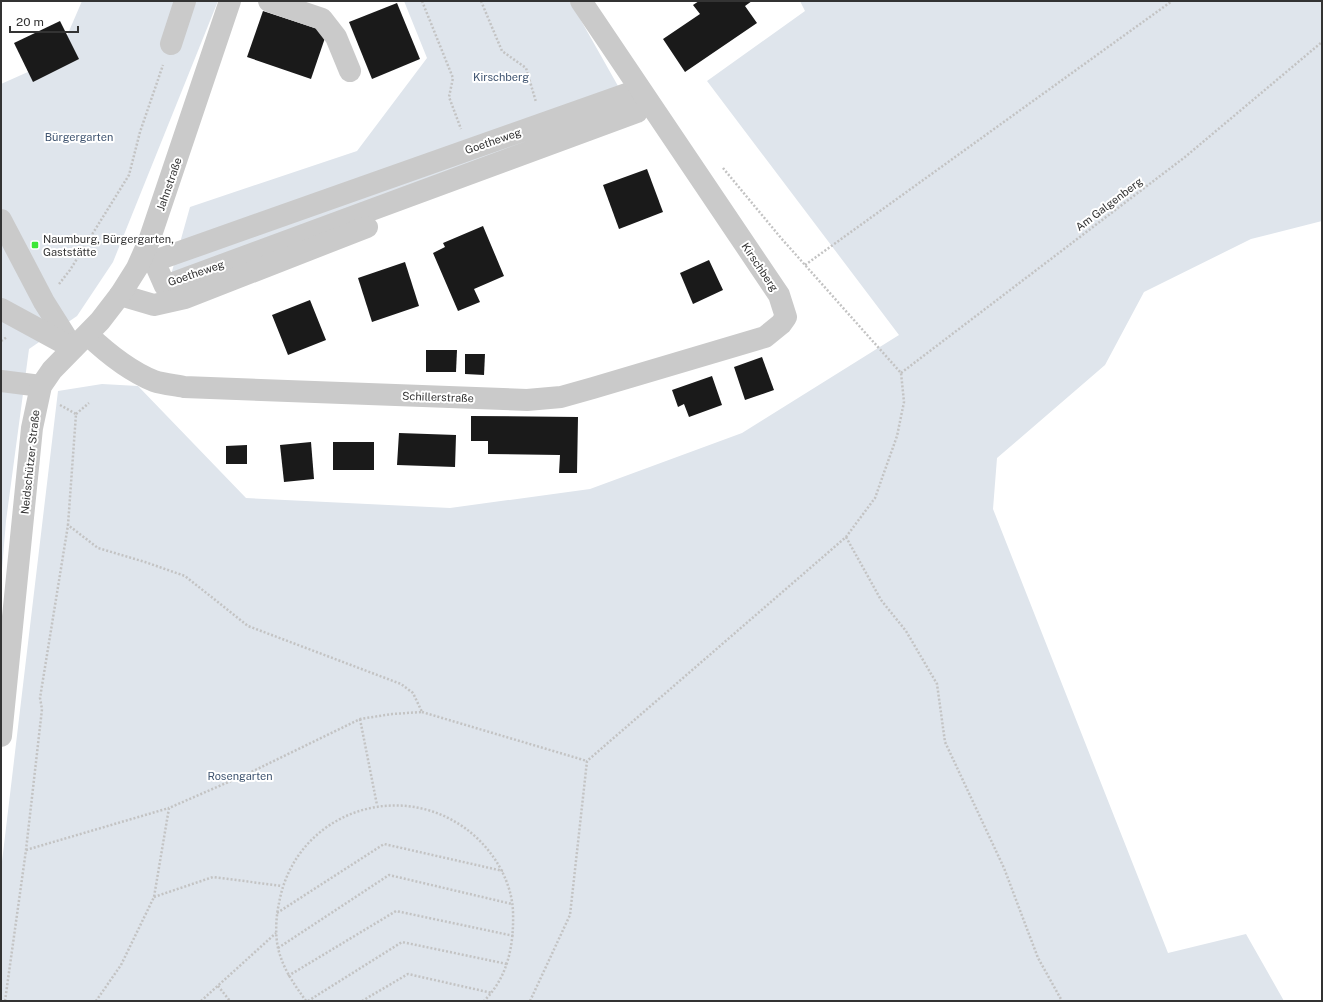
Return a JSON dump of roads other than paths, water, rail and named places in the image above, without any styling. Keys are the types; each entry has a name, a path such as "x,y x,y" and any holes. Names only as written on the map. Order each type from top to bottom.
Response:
{"street":[{"path":"171,44 185,1"},
{"name":"Jahnstraße","path":"80,342 120,295 137,268 149,241 230,1"},
{"path":"269,1 322,18 336,37 350,71"},
{"name":"Kirschberg","path":"581,1 779,295 786,317"},
{"name":"Goetheweg","path":"629,93 634,103 637,112 165,286 154,261 629,93"},
{"name":"Goetheweg","path":"120,295 154,305 185,298 507,173 629,129 655,112"},
{"path":"1,220 44,302 80,342"},
{"path":"1,309 80,342"},
{"name":"Schillerstraße","path":"80,342 103,349 133,370 154,381 184,387 527,400 561,397 765,337 781,324 786,317"},
{"name":"Neidschützer Straße","path":"1,736 32,428 41,386 52,370 80,342"},
{"path":"1,381 41,386"}],"place":[{"name":"Naumburg, Bürgergarten, Gaststätte","path":"35,245"}],"park label":[{"name":"Bürgergarten","path":"79,137"},
{"name":"Rosengarten","path":"240,776"}]}
